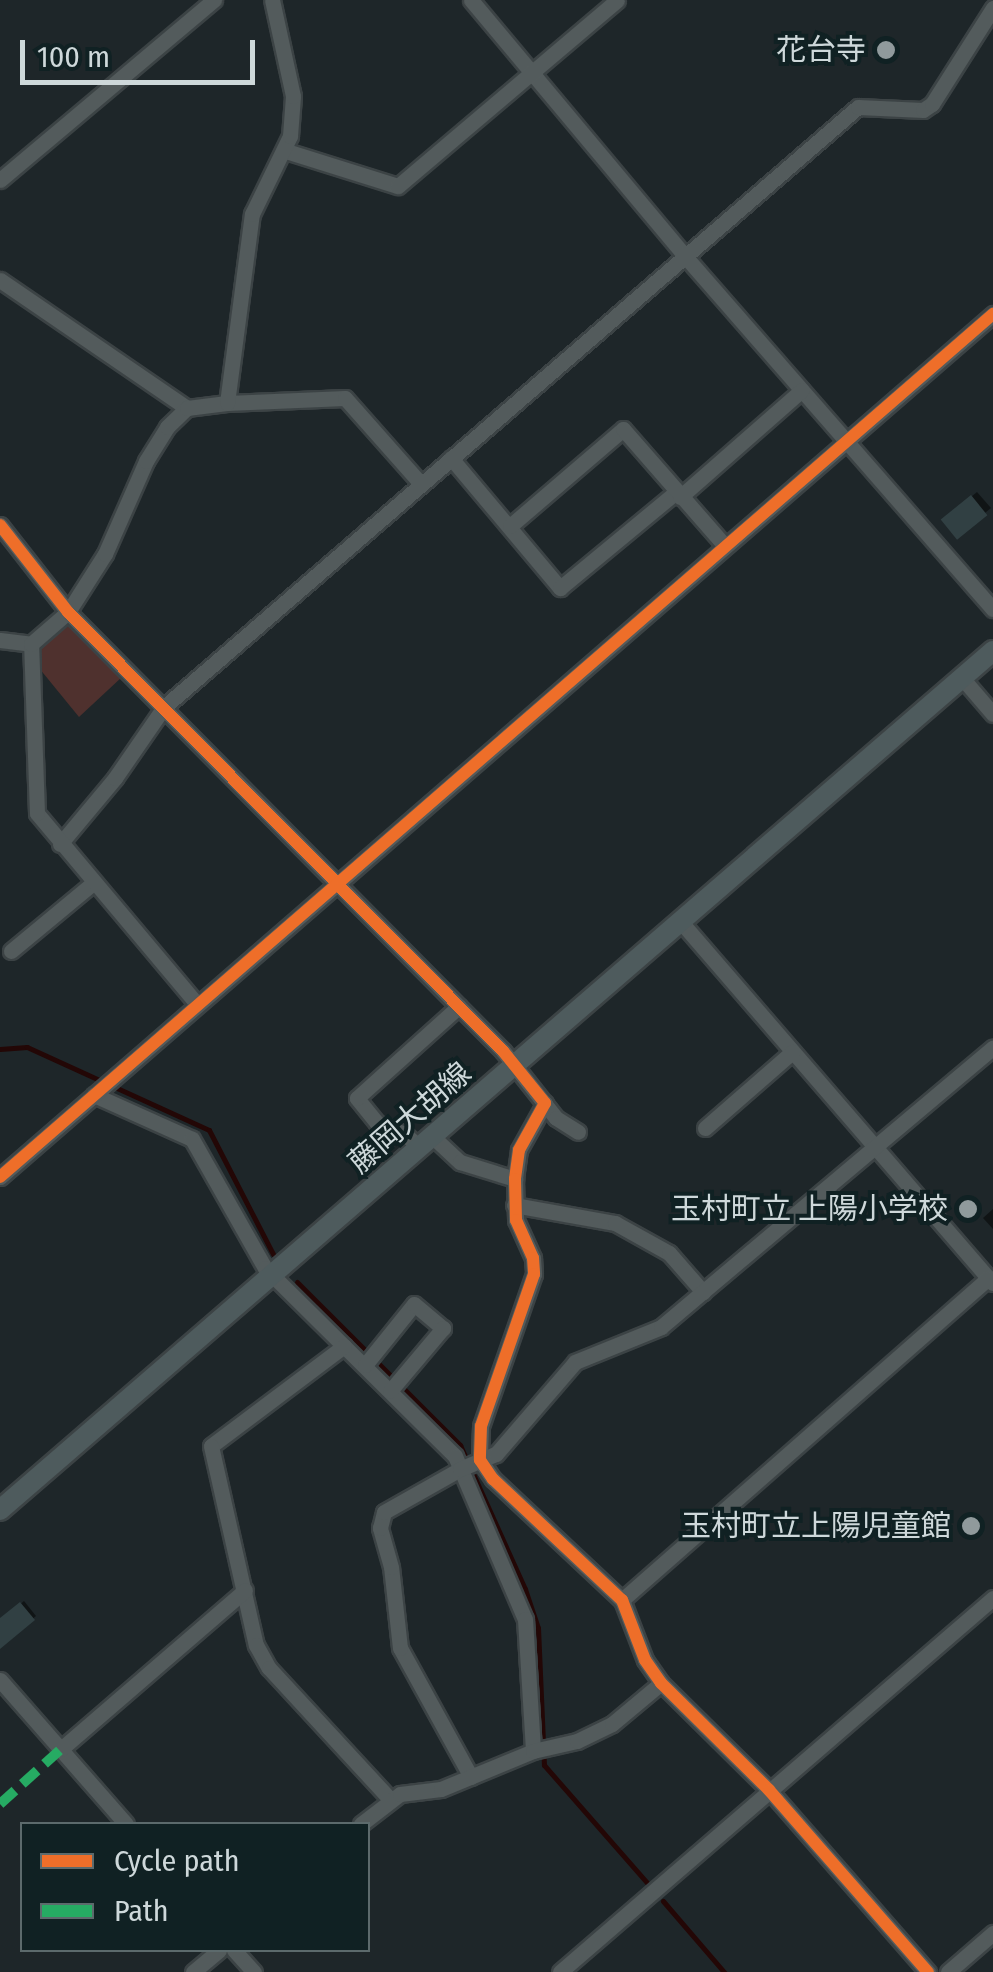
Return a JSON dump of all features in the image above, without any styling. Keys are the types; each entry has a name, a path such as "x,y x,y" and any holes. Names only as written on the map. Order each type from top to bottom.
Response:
{"main road":[{"name":"藤岡大胡線","path":"2,1503 274,1276 993,651"}],"street":[{"path":"0,180 214,0"},
{"path":"227,403 252,214 286,151 293,96 272,0"},
{"path":"471,0 684,256 993,609"},
{"path":"286,151 398,186 617,0"},
{"path":"60,844 114,778 164,707 858,106 923,110 932,104 993,8"},
{"path":"0,280 187,408"},
{"path":"0,1177 993,314"},
{"path":"451,458 560,588 802,390"},
{"path":"0,640 31,644 68,612 106,554 146,461 167,427 187,408 345,398 420,484"},
{"path":"510,526 623,430 724,546"},
{"path":"0,525 68,612 460,1006 516,1065 544,1104 578,1132"},
{"path":"31,644 37,813 197,1004"},
{"path":"962,679 993,714"},
{"path":"10,951 93,883"},
{"path":"622,1600 991,1280 681,922"},
{"path":"460,1006 356,1098 376,1123 427,1142 460,1162 515,1178"},
{"path":"471,1777 400,1648 392,1567 380,1528 384,1512 470,1464 496,1454 576,1362 661,1327 993,1047"},
{"path":"705,1128 792,1052"},
{"path":"102,1088 192,1139 260,1262 344,1346 370,1360 447,1447 493,1479 622,1600 646,1660 661,1683 770,1790 928,1972"},
{"path":"540,1750 525,1619 470,1464 534,1274 514,1205 515,1178 520,1150 544,1104"},
{"path":"514,1205 615,1223 669,1253 703,1292"},
{"path":"370,1360 414,1304 443,1328 396,1386"},
{"path":"344,1346 213,1441 256,1645 269,1668 390,1799"},
{"path":"60,1749 245,1590"},
{"path":"560,1972 993,1598"},
{"path":"0,1680 124,1822"},
{"path":"363,1822 390,1799 441,1789 612,1724 661,1683"},
{"path":"948,1972 993,1933"},
{"path":"193,1972 217,1952"},
{"path":"236,1952 254,1972"}],"shaded area":[{"path":"71,624 122,677 79,717 39,668 38,648"}],"building":[{"path":"971,495 987,515 957,540 941,520"},
{"path":"20,1602 35,1620 0,1649 0,1618"}],"waterway":[{"path":"0,1049 27,1047 209,1130 273,1254"},
{"path":"297,1282 460,1445 525,1589 538,1628 544,1765 649,1885"},
{"path":"663,1901 724,1972"}],"marked path":[{"path":"0,1804 61,1749"}],"cycle path":[{"path":"0,1177 993,314"},
{"path":"0,525 68,612 503,1051 545,1103 519,1150 515,1179 516,1220 533,1258 534,1274 481,1426 480,1460 493,1479 622,1600 645,1660 661,1683 769,1790 928,1972"}],"place":[{"name":"花台寺","path":"886,50"},
{"name":"玉村町立 上陽小学校","path":"968,1209"},
{"name":"玉村町立上陽児童館","path":"971,1526"}]}
